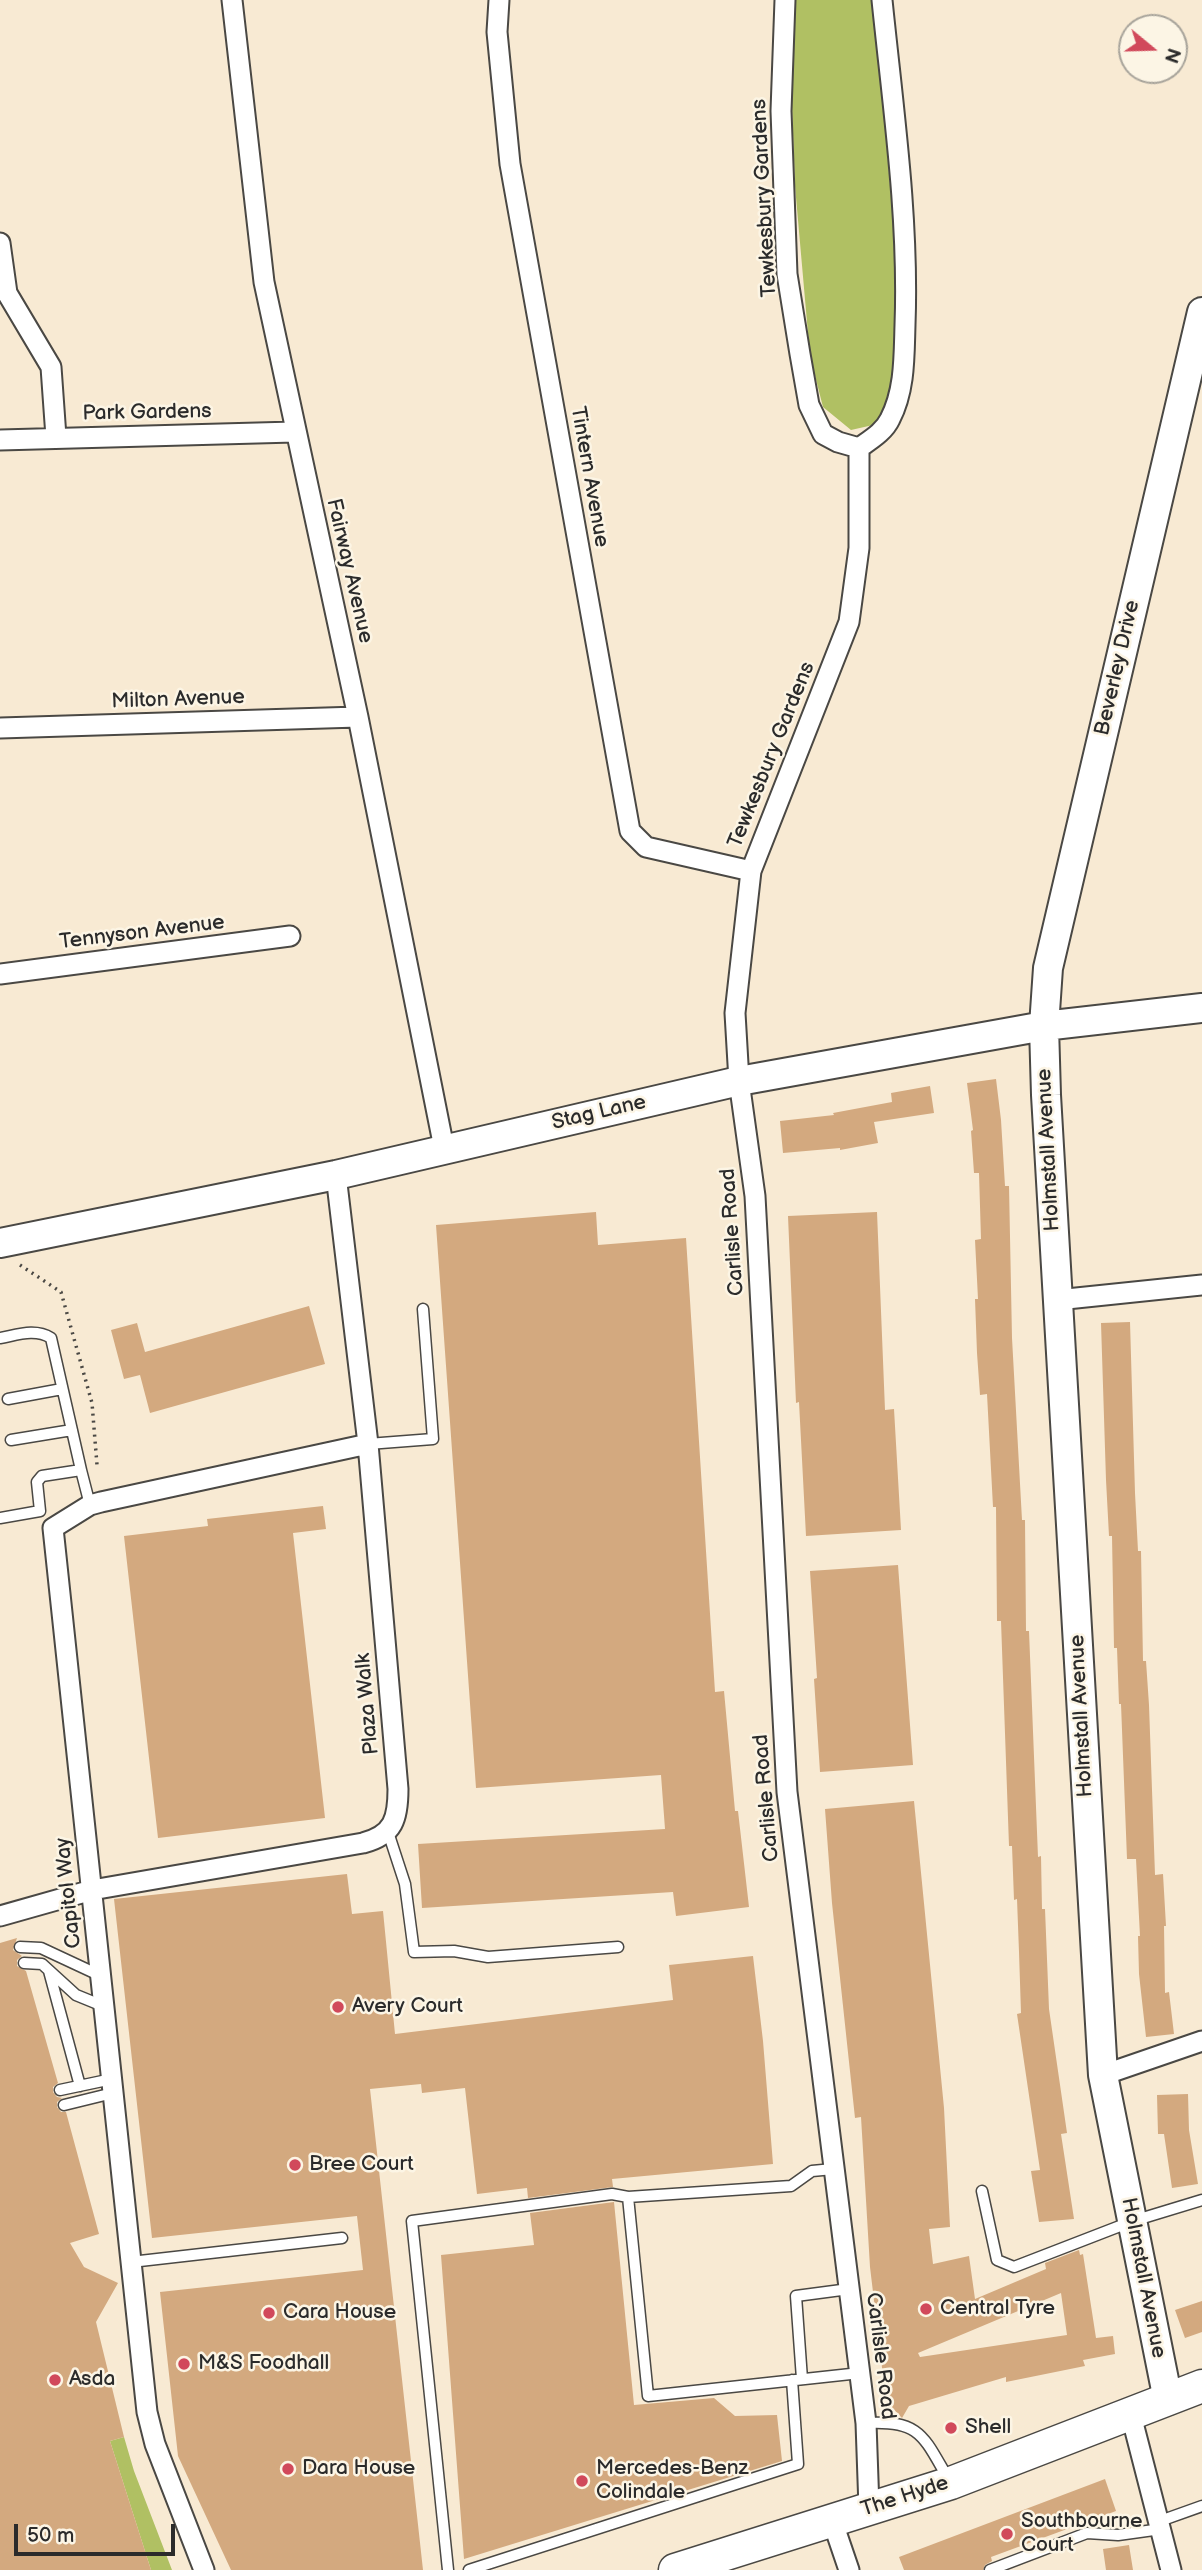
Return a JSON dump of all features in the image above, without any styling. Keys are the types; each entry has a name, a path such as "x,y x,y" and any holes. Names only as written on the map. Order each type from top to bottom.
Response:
{"main road":[{"name":"The Hyde","path":"676,2570 951,2483 1202,2386"}],"street":[{"name":"Fairway Avenue","path":"232,0 264,282 294,432 358,717 444,1149"},
{"name":"Tintern Avenue","path":"499,0 497,33 510,164 629,831 646,847 751,871"},
{"name":"Tewkesbury Gardens","path":"739,1081 735,1013 751,871 849,622 859,548 859,448 823,434 809,405 787,274 781,111 785,0"},
{"path":"859,448 875,437 889,422 904,373 907,285 882,0"},
{"path":"0,243 7,293 51,367 57,437"},
{"name":"Beverley Drive","path":"1044,1026 1048,968 1202,312"},
{"name":"Park Gardens","path":"0,440 294,432"},
{"name":"Milton Avenue","path":"0,728 358,717"},
{"name":"Tennyson Avenue","path":"0,974 290,936"},
{"name":"Stag Lane","path":"0,1243 335,1175 739,1081 1044,1026 1202,1008"},
{"name":"Holmstall Avenue","path":"1044,1026 1103,2075 1168,2400"},
{"name":"Carlisle Road","path":"739,1081 755,1196 787,1792 866,2423 869,2508"},
{"name":"Plaza Walk","path":"335,1175 368,1444 398,1788 397,1812 388,1832"},
{"path":"1058,1300 1202,1285"},
{"name":"Capitol Way","path":"204,2570 155,2444 147,2412 53,1528 90,1505 368,1444"},
{"path":"0,1916 92,1890 363,1843 388,1832"},
{"path":"1103,2075 1202,2041"},
{"path":"1132,2415 1171,2570"},
{"path":"832,2521 849,2570"}],"lane":[{"path":"368,1444 433,1439 423,1308"},
{"path":"0,1338 35,1332 51,1338 90,1505"},
{"path":"8,1399 62,1388"},
{"path":"11,1440 72,1430"},
{"path":"0,1518 40,1511 37,1482 42,1476 81,1470"},
{"path":"388,1832 405,1884 414,1952 454,1951 488,1957 618,1948"},
{"path":"20,1947 41,1948 101,1976"},
{"path":"24,1962 41,1964 76,1995 104,2007"},
{"path":"49,1971 80,2086"},
{"path":"60,2090 80,2086 112,2086"},
{"path":"64,2105 112,2086"},
{"path":"448,2570 412,2221 612,2194 628,2197 791,2186 812,2171 833,2169"},
{"path":"982,2191 998,2260 1014,2267 1133,2221 1202,2200"},
{"path":"628,2197 648,2396 860,2373"},
{"path":"131,2262 342,2238"},
{"path":"469,2570 798,2464 796,2296 849,2289"},
{"path":"866,2423 900,2423 911,2427 930,2449 951,2483"},
{"path":"990,2570 1087,2533 1118,2535 1160,2525 1202,2506"}],"green space":[{"path":"794,0 874,2 899,288 894,375 886,408 873,425 851,430 823,407 810,356 795,186 791,81"},
{"path":"124,2437 134,2471 172,2570 151,2570 110,2441"}],"building":[{"path":"996,1079 1005,1186 1009,1186 1012,1338 1022,1520 1025,1520 1026,1631 1029,1631 1038,1857 1041,1856 1042,1909 1045,1909 1049,2009 1067,2133 1061,2134 1074,2219 1039,2222 1031,2171 1040,2170 1017,2014 1021,2013 1017,1899 1014,1900 1012,1846 1009,1846 1001,1621 997,1621 996,1507 993,1507 987,1394 980,1395 977,1353 975,1240 981,1239 979,1173 974,1173 973,1130 967,1083"},
{"path":"930,1086 934,1113 874,1122 878,1143 840,1150 783,1153 780,1121 834,1115 833,1113 892,1102 891,1093"},
{"path":"596,1212 598,1245 686,1238 715,1692 724,1691 735,1811 738,1811 749,1907 676,1916 673,1892 422,1908 418,1844 665,1829 661,1775 476,1788 436,1225"},
{"path":"877,1212 885,1410 894,1409 901,1530 806,1536 799,1402 796,1403 788,1216"},
{"path":"309,1306 325,1364 150,1413 140,1375 124,1379 111,1330 137,1323 145,1352"},
{"path":"1130,1322 1135,1493 1138,1551 1141,1551 1143,1661 1146,1661 1149,1705 1155,1875 1163,1874 1166,1926 1165,1993 1169,1992 1174,2034 1146,2037 1139,1974 1136,1859 1127,1859 1121,1704 1117,1648 1114,1648 1112,1536 1109,1536 1106,1480 1101,1323"},
{"path":"323,1506 326,1529 293,1533 325,1818 158,1838 124,1536 208,1526 207,1519"},
{"path":"898,1565 913,1765 820,1772 810,1571"},
{"path":"914,1801 944,2108 950,2227 929,2229 933,2264 969,2256 975,2299 1046,2269 1045,2263 1079,2250 1080,2255 1083,2254 1096,2338 1113,2336 1115,2354 1083,2360 1085,2366 1006,2382 1006,2377 909,2406 902,2418 886,2401 870,2267 861,2117 855,2118 832,1903 825,1809","holes":["1061,2293 1067,2335 920,2357 918,2353"]},
{"path":"347,1874 352,1914 383,1911 395,2034 673,2000 669,1965 753,1956 773,2164 612,2179 613,2187 528,2198 527,2188 477,2194 465,2088 422,2093 421,2084 370,2089 423,2570 231,2570 178,2456 160,2292 363,2270 357,2216 152,2238 114,1899"},
{"name":"Asda","path":"17,1938 13,1950 22,1956 17,1960 17,1966 26,1971 58,2083 53,2087 53,2092 62,2098 57,2102 57,2107 61,2112 66,2112 99,2234 70,2243 84,2267 118,2283 96,2322 124,2437 110,2441 151,2570 0,2570 0,1943"},
{"path":"1188,2094 1189,2130 1198,2184 1172,2188 1164,2134 1158,2134 1157,2095"},
{"path":"614,2202 634,2405 714,2398 735,2416 777,2415 782,2461 464,2559 441,2255 534,2245 530,2213"},
{"path":"1202,2301 1202,2332 1185,2338 1175,2310"},
{"name":"Southbourne Court","path":"1105,2479 1116,2511 991,2557 992,2561 985,2565 983,2570 904,2570 899,2557"},
{"path":"1129,2545 1133,2570 1106,2570 1103,2549"}],"place":[{"name":"Avery Court","path":"338,2007"},
{"name":"Bree Court","path":"295,2165"},
{"name":"Central Tyre","path":"926,2309"},
{"name":"Cara House","path":"269,2313"},
{"name":"M&S Foodhall","path":"184,2364"},
{"name":"Asda","path":"55,2380"},
{"name":"Shell","path":"951,2428"},
{"name":"Dara House","path":"288,2469"},
{"name":"Mercedes-Benz Colindale","path":"582,2481"},
{"name":"Southbourne Court","path":"1007,2534"}]}
